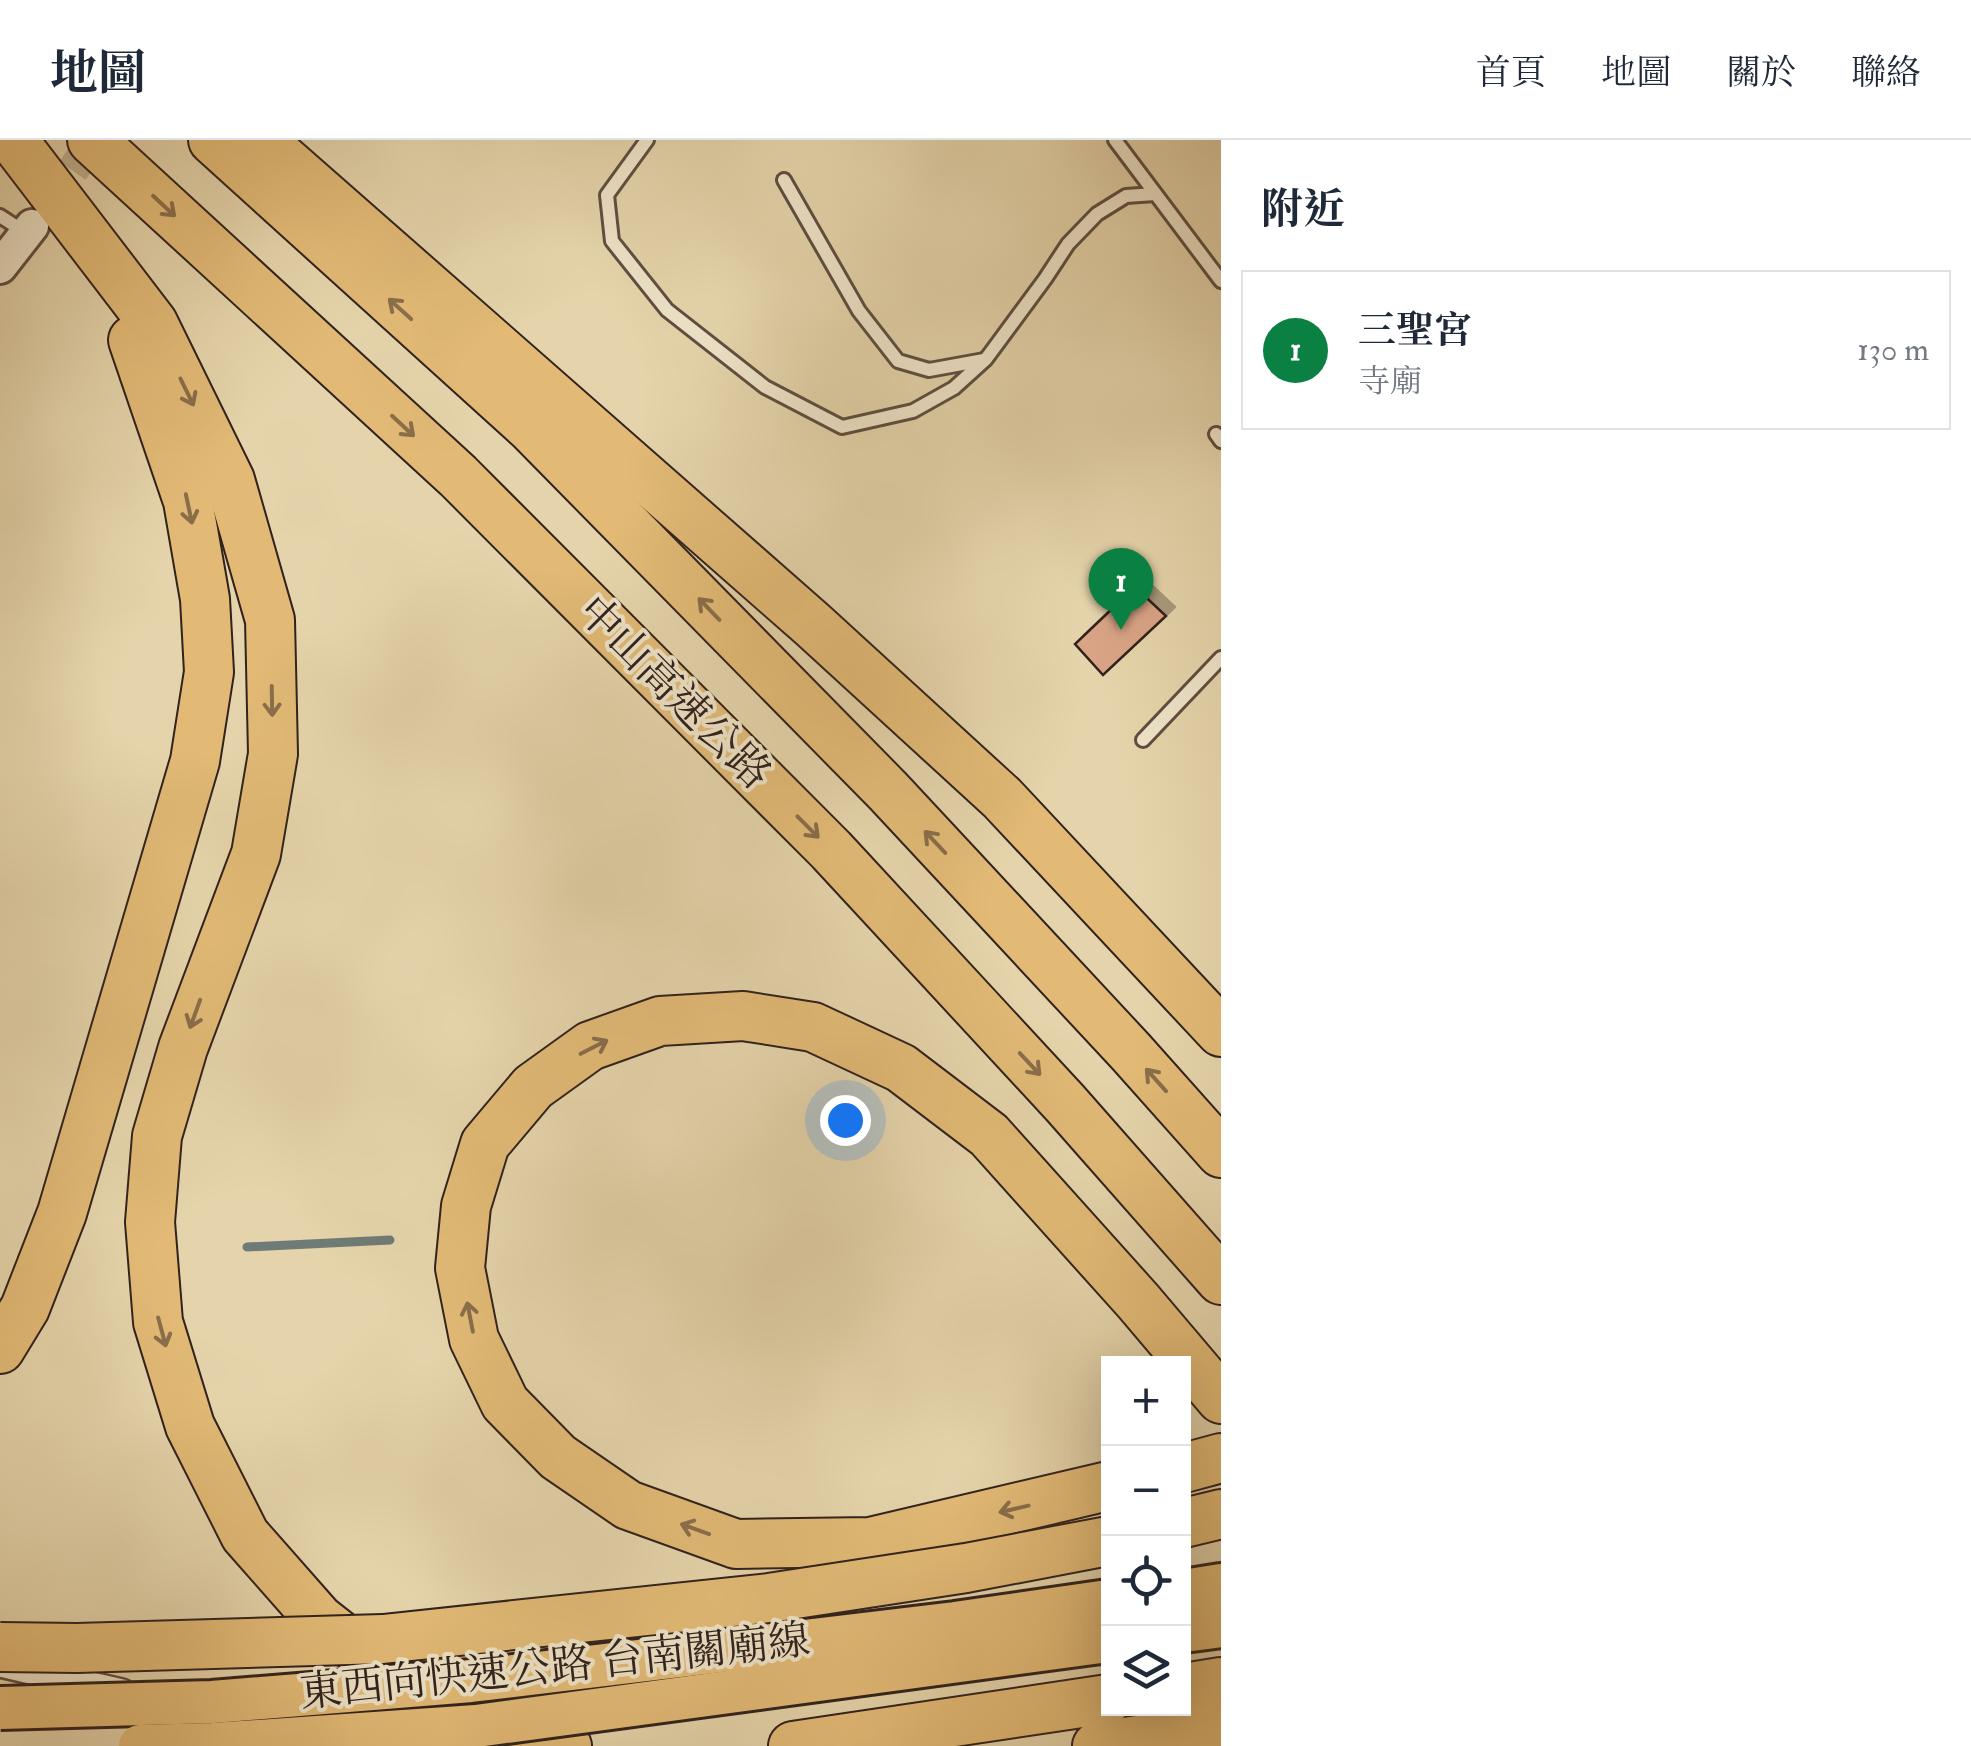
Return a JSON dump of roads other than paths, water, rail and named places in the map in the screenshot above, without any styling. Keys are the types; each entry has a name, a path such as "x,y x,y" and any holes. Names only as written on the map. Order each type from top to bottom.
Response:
{"highway":[{"path":"0,1350 25,1308 62,1213 196,761 208,672 205,599 188,501 130,333 12,140"},
{"path":"12,140 152,323 230,480 270,620 273,754 256,854 183,1048 157,1136 150,1222 158,1322 190,1426 244,1535 319,1620 390,1674 496,1732 567,1746"},
{"name":"中山高速公路","path":"92,140 458,476 831,850 1066,1102 1221,1280"},
{"name":"中山高速公路","path":"213,140 531,428 888,791 1221,1153"},
{"path":"262,140 799,613 1002,798 1221,1032"},
{"path":"1002,798 1025,805 1221,991"},
{"path":"1101,1488 870,1542 736,1544 628,1505 558,1457 505,1403 474,1339 460,1268 466,1206 485,1144 532,1087 590,1046 660,1020 744,1016 812,1027 901,1068 989,1134 1221,1400"},
{"path":"1191,1466 1221,1458"},
{"path":"1191,1521 1221,1514"},
{"path":"0,1647 383,1640 769,1598 1101,1542"},
{"path":"1191,1589 1221,1585"},
{"name":"東西向快速公路 台南關廟線","path":"0,1708 212,1702 471,1681 936,1626 1101,1602"},
{"path":"1191,1630 1221,1626"},
{"name":"東西向快速公路 台南關廟線","path":"140,1746 476,1726 1101,1642"},
{"path":"1191,1687 1221,1682"},
{"path":"794,1746 1101,1700"},
{"path":"1097,1746 1221,1728"}],"street":[{"path":"0,268 19,225"},
{"path":"0,1664 361,1746"}],"lane":[{"path":"647,140 607,195 612,241 668,310 765,386 842,428 913,411 954,388 986,359 1068,244 1096,214 1126,196 1155,194"},
{"path":"1115,140 1221,281"},
{"path":"784,180 859,311 898,360 929,370 986,359"},
{"path":"1143,740 1221,658"}],"waterway":[{"path":"247,1247 390,1240"}],"tunnel":[{"path":"45,210 94,140"}],"place":[{"name":"三聖宮","path":"1121,630"}]}
